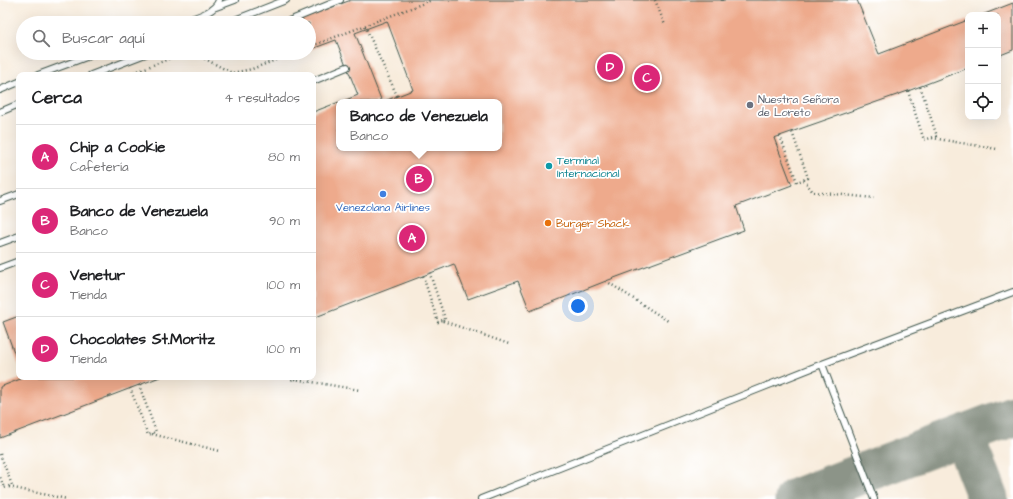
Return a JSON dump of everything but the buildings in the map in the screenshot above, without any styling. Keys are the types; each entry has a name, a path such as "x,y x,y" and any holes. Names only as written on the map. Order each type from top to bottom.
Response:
{"lane":[{"path":"216,7 219,0"},
{"path":"197,16 235,0"},
{"path":"245,16 286,0"},
{"path":"301,16 340,0"},
{"path":"46,72 78,60"},
{"path":"99,72 130,60"},
{"path":"316,79 347,67"},
{"path":"0,90 16,83"},
{"path":"0,112 16,105"},
{"path":"0,201 16,195"},
{"path":"0,243 16,237"},
{"path":"0,268 16,264"},
{"path":"481,499 822,364 1013,292"},
{"path":"822,364 874,499"}],"path":[{"path":"316,44 432,0"},
{"path":"654,0 665,25"},
{"path":"365,26 399,99"},
{"path":"135,72 166,60"},
{"path":"207,60 230,72"},
{"path":"237,72 252,69 276,60"},
{"path":"908,91 924,140 937,136 920,86"},
{"path":"780,136 797,182 804,180 808,178 792,132"},
{"path":"931,138 997,149"},
{"path":"804,180 813,192 874,198"},
{"path":"430,274 445,319 442,320"},
{"path":"423,276 438,322 442,320 509,344"},
{"path":"606,281 668,321"},
{"path":"300,380 360,390"},
{"path":"139,385 156,432 152,433"},
{"path":"130,388 148,435 152,433 220,451"},
{"path":"0,454 12,486 8,487"},
{"path":"0,477 4,488 8,487 67,499"}],"taxiway":[{"path":"795,499 1013,416"},
{"path":"963,435 988,499"}],"place":[{"name":"Chocolates St.Moritz","path":"610,67"},
{"name":"Venetur","path":"647,78"},
{"name":"Nuestra Señora de Loreto","path":"750,105"},
{"name":"Terminal Internacional","path":"549,166"},
{"name":"Banco de Venezuela","path":"419,179"},
{"name":"Venezolana Airlines","path":"383,194"},
{"name":"Burger Shack","path":"548,223"},
{"name":"Chip a Cookie","path":"412,238"}]}
